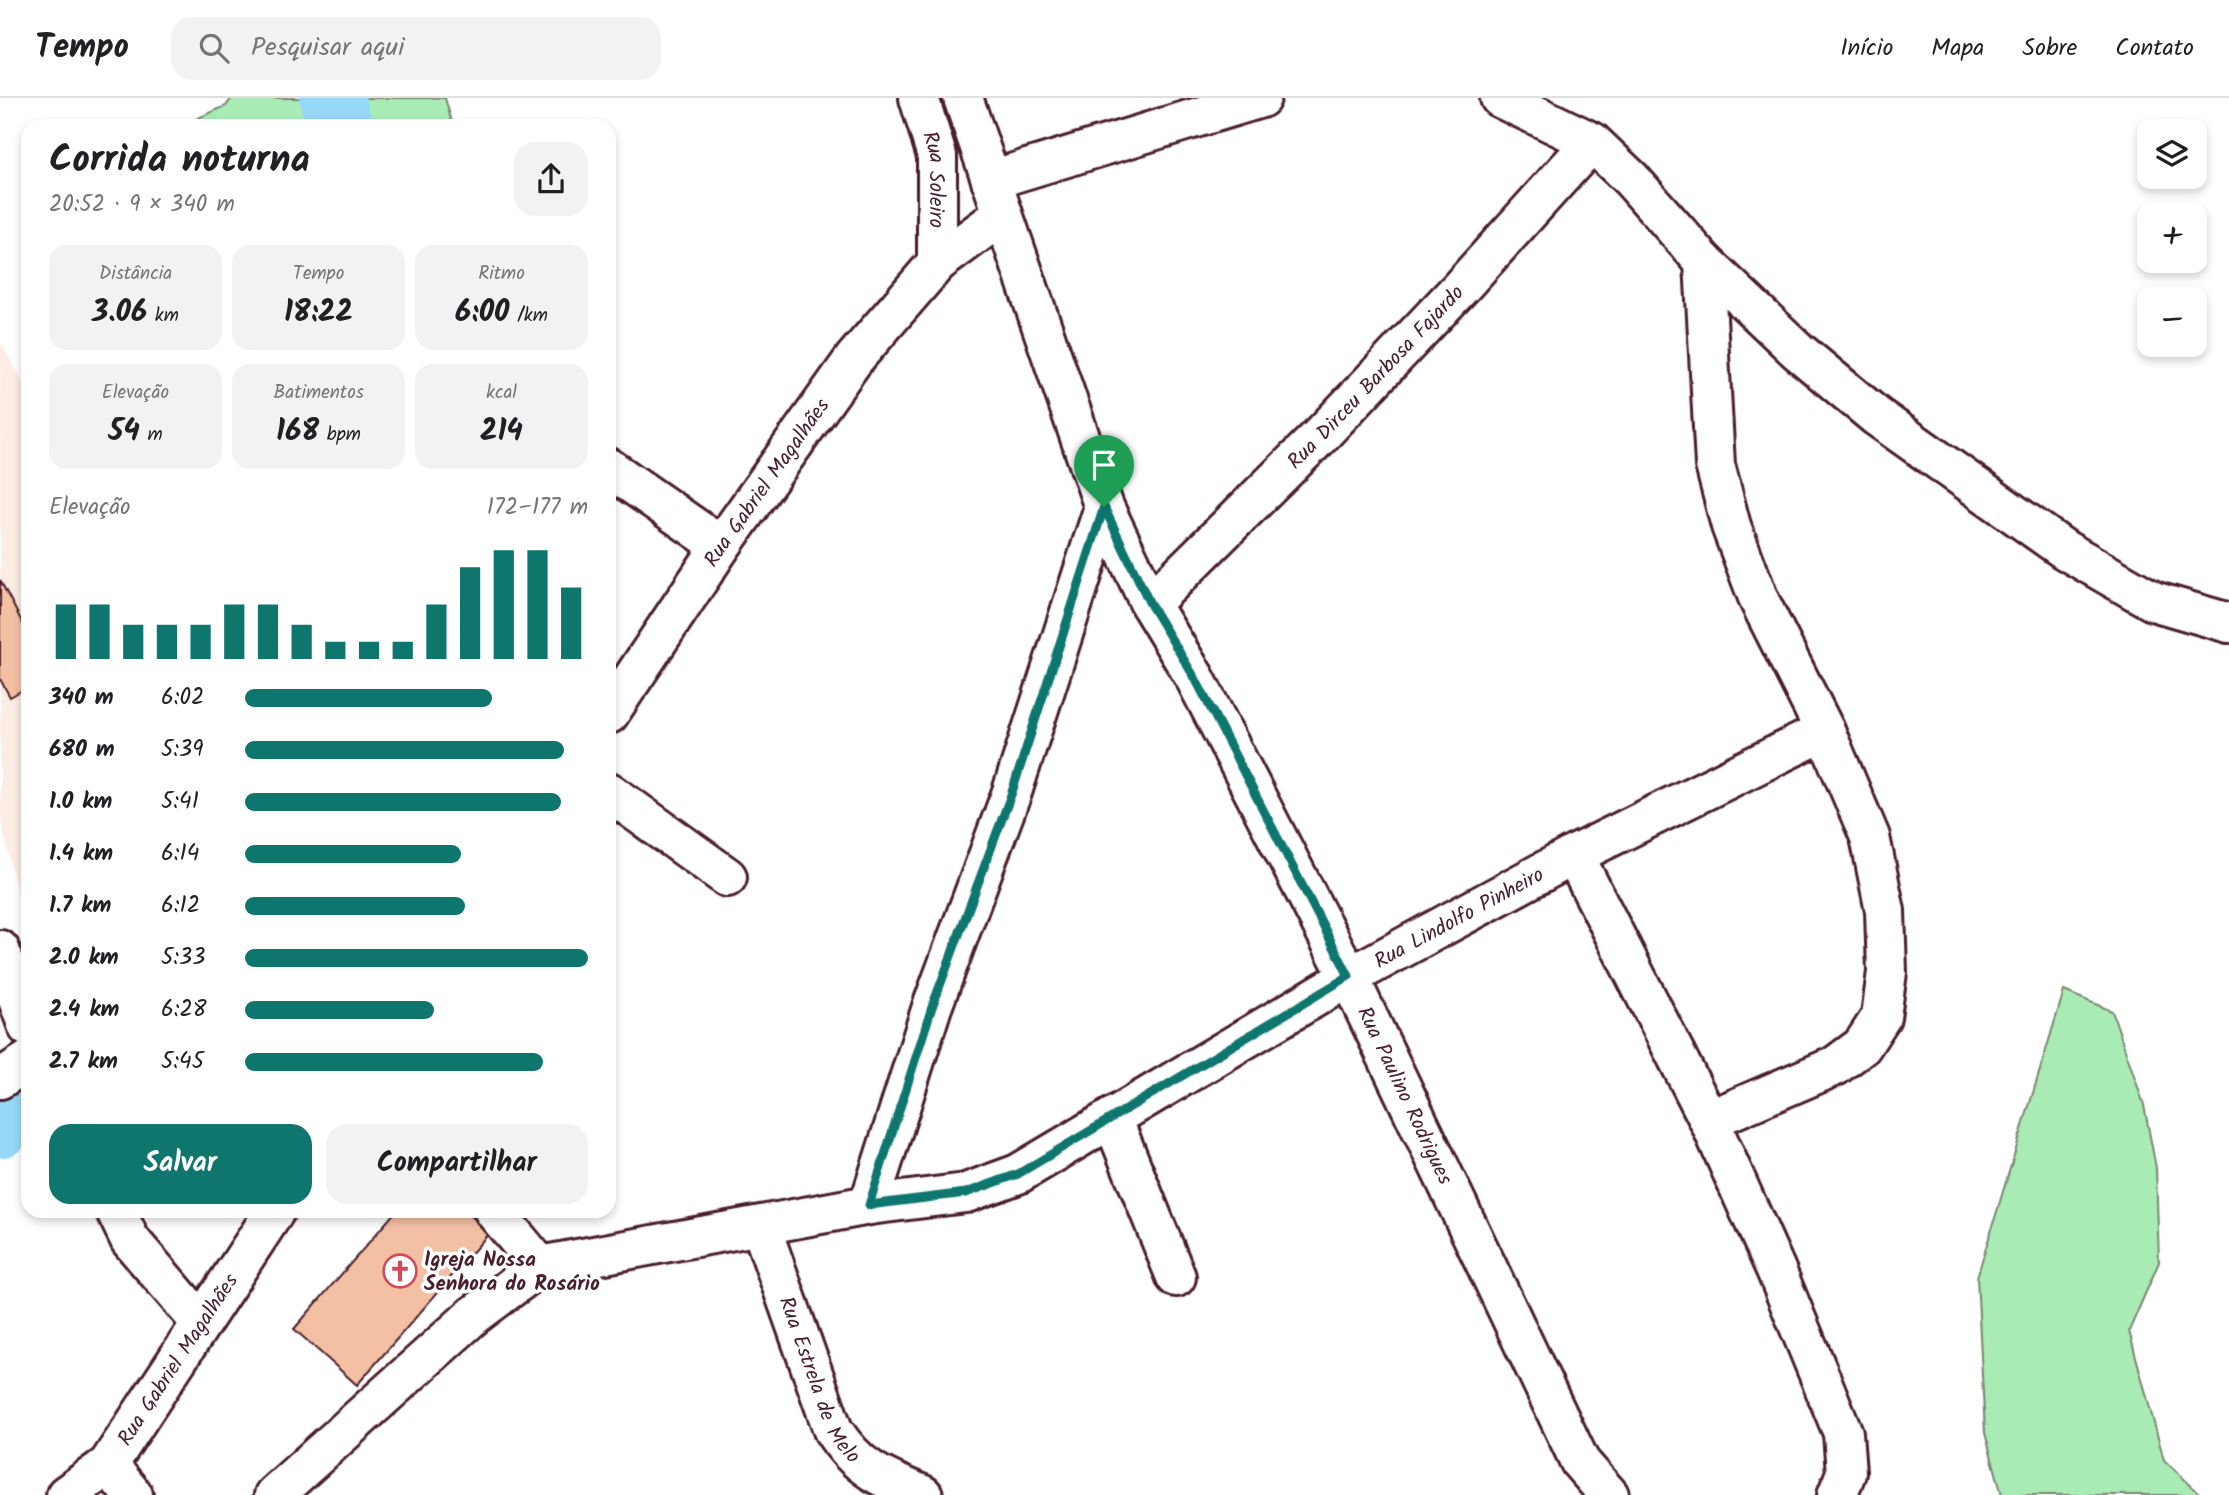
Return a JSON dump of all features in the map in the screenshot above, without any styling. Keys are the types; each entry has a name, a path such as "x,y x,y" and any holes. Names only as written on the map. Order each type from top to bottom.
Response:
{"street":[{"name":"Rua Soleiro","path":"919,98 937,156 937,263"},
{"name":"Rua Paulino Rodrigues","path":"963,98 1104,507 1150,604 1195,678 1349,976 1580,1462 1609,1495"},
{"name":"Rua Gabriel Magalhães","path":"616,704 721,547 853,359 996,198 1261,98"},
{"path":"1500,98 1592,142 1631,179 1704,262 1798,351 1876,416 2065,550 2152,601 2229,623"},
{"name":"Rua Dirceu Barbosa Fajardo","path":"1150,604 1330,425 1461,287 1592,142"},
{"path":"1704,262 1715,465 1731,526 1759,600 1825,731 1870,837 1885,911 1887,972 1881,1017 1863,1046 1835,1066 1709,1120"},
{"path":"616,473 721,547"},
{"path":"869,1205 932,1007 1012,792 1104,507"},
{"name":"Rua Lindolfo Pinheiro","path":"540,1266 869,1205 966,1193 1018,1174 1349,976 1574,855 1825,731"},
{"path":"616,797 727,877"},
{"path":"1574,855 1709,1120 1776,1270 1843,1433 1846,1472 1837,1495"},
{"path":"0,950 21,1008"},
{"path":"0,1079 21,1066"},
{"path":"1112,1118 1176,1277"},
{"path":"119,1218 130,1240 201,1323"},
{"name":"Rua Gabriel Magalhães","path":"66,1495 108,1465 270,1218"},
{"path":"274,1495 473,1316 540,1266 500,1218"},
{"name":"Rua Estrela de Melo","path":"761,1227 833,1430 850,1456 880,1478 923,1495"},
{"path":"108,1465 132,1495"}],"shaded area":[{"path":"0,342 21,379 21,912 0,815"}],"green space":[{"path":"232,98 445,98 451,119 196,119 226,106"},
{"path":"2064,991 2112,1011 2144,1105 2156,1168 2159,1262 2129,1331 2164,1460 2201,1495 2002,1495 1985,1433 1977,1277"}],"building":[{"path":"0,580 21,620 21,691 10,697 0,679"},
{"name":"Igreja Nossa Senhora do Rosário","path":"390,1218 473,1218 490,1232 357,1385 294,1329"}],"waterway":[{"path":"332,98 338,119"},
{"path":"0,1125 21,1108"}],"place":[{"name":"Igreja Nossa Senhora do Rosário","path":"400,1271"}],"route":[{"path":"1104,507 1150,604 1195,678 1349,976 1018,1174 966,1193 869,1205 932,1007 1012,792 1104,507"}]}
